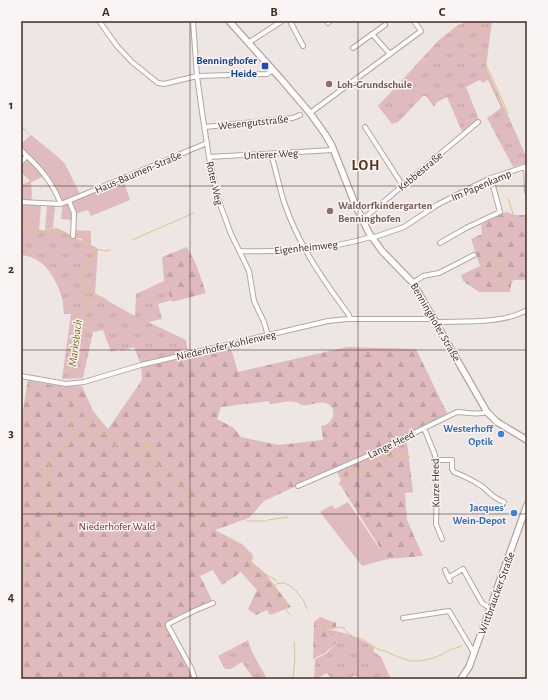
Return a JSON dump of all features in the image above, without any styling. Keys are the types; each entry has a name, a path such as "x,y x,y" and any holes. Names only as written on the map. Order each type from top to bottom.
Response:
{"main road":[{"name":"Benninghofer Straße","path":"229,21 310,113 325,134 362,220 372,238 380,249 413,282 486,412 496,422 527,440"},
{"name":"Wittbräucker Straße","path":"461,679 467,671 474,653 527,505"}],"street":[{"path":"99,21 117,46 132,62 158,83 164,84 197,76 267,74 273,70"},
{"name":"Roter Weg","path":"194,21 197,76 209,158 222,212 249,271 254,301 264,322 268,336"},
{"path":"271,21 274,26"},
{"path":"248,43 282,21"},
{"path":"290,21 303,46"},
{"path":"310,113 421,32 414,21"},
{"path":"353,48 385,25"},
{"path":"372,34 390,54"},
{"name":"Wesengutstraße","path":"205,127 293,118 300,115"},
{"name":"Kebbestraße","path":"362,220 478,122"},
{"path":"365,128 403,186"},
{"name":"Haus-Bäumen-Straße","path":"21,202 61,204 207,143"},
{"path":"21,150 46,175 61,204"},
{"name":"Unterer Weg","path":"209,158 333,150"},
{"path":"272,154 284,201 305,250 326,284 349,315 350,319"},
{"path":"21,162 27,156"},
{"path":"527,166 527,191"},
{"name":"Im Papenkamp","path":"372,238 404,228 437,205 462,191 491,178 527,166"},
{"path":"440,243 466,228 500,212 491,178"},
{"path":"69,201 74,213 73,236"},
{"name":"Eigenheimweg","path":"240,251 305,250 372,238"},
{"path":"413,282 423,276 440,272 474,255"},
{"name":"Niederhofer Kohlenweg","path":"21,376 66,384 90,381 135,366 328,321 350,319 500,319 516,315 527,310"},
{"name":"Lange Heed","path":"298,486 371,454 457,412 480,414 486,412"},
{"name":"Kurze Heed","path":"424,428 432,444 436,460 436,524 442,539"},
{"path":"436,460 452,460 452,471 477,484 493,497 504,502"},
{"path":"445,570 450,579 463,569 483,604 490,608"},
{"path":"195,679 191,668 168,624 213,603"},
{"path":"403,618 449,611 474,653"}],"green space":[{"path":"469,21 492,21 486,67 527,158 527,163 513,167 487,118 501,108 488,80 482,83 480,80 466,87 478,117 477,122 463,134 447,97 437,102 434,107 426,96 423,96 398,122 392,124 378,106 439,40 458,25"},
{"path":"399,92 404,97 399,102 394,97"},
{"path":"31,135 65,164 82,198 123,179 130,200 91,216 88,210 75,214 73,220 61,219 63,201 60,200 45,176 31,182 31,204 41,205 39,230 21,223 21,185 30,181 21,172 21,144"},
{"path":"47,205 55,206 53,228 45,230"},
{"path":"508,212 514,215 527,215 527,280 512,280 510,292 479,292 463,281 461,275 480,266 471,239 482,234 481,225 497,214"},
{"path":"21,224 42,231 57,228 98,249 95,294 135,316 136,294 164,281 172,300 158,304 162,319 148,322 186,340 188,354 141,365 134,347 121,351 119,349 111,352 103,330 93,332 83,378 62,379 71,314 64,314 61,294 54,278 46,267 35,259 21,255"},
{"path":"74,230 91,231 91,245 83,241 82,238 74,237"},
{"path":"187,247 196,264 206,293 172,302 164,281 162,257"},
{"name":"Niederhofer Wald","path":"230,345 238,372 347,347 416,349 448,415 406,434 413,492 405,493 407,520 423,556 387,559 339,483 341,480 335,468 264,501 249,518 215,530 242,544 253,555 252,562 265,573 291,607 270,615 267,610 256,615 248,609 257,590 241,572 222,585 213,570 200,576 212,600 168,624 198,679 21,679 21,421 28,380 61,386 82,386 93,411 108,429 142,380 141,365","holes":["269,401 270,404 289,401 302,405 320,403 329,405 332,408 333,415 329,422 321,426 323,440 278,445 241,437 234,428 217,419 221,407"]},
{"path":"348,502 387,559 362,566 320,512 332,505 335,509"},
{"path":"320,617 336,623 336,627 326,631 337,642 326,652 313,659 314,622"},
{"path":"331,630 354,637 375,648 373,651 381,657 391,679 358,679 355,675 349,679 331,679 327,673 314,679 315,659 327,653 337,642 326,631"},
{"path":"248,640 252,652 267,679 254,679 242,662 231,669 225,669 218,656"}],"waterway":[{"path":"479,32 483,21"},
{"path":"477,40 477,45 508,113 507,114"},
{"path":"22,127 29,134"},
{"path":"508,198 514,217"},
{"path":"132,240 194,213"},
{"name":"Marksbach","path":"21,223 42,231 57,229 71,236"},
{"name":"Marksbach","path":"72,378 73,346 79,314 89,313 89,299 84,279 89,260 94,255 96,248 83,241 82,238 74,237"},
{"path":"96,249 105,251 110,250"},
{"path":"503,255 498,264 498,273 513,281"},
{"path":"492,270 496,267"},
{"path":"86,289 107,300"},
{"path":"33,554 40,532 48,532 54,519 52,504 47,497 42,479 44,466 57,454 61,448 68,446 76,436 71,425 69,413 69,388"},
{"name":"Marksbach","path":"70,416 77,416 80,413 83,414 85,423 101,423 101,431 103,434 116,436 131,450 140,450"},
{"path":"88,424 91,437"},
{"path":"115,456 116,437"},
{"name":"Marksbach","path":"144,447 152,447 157,464 162,469 169,469 173,481 190,494 190,506 202,521"},
{"path":"59,451 67,457"},
{"path":"139,451 150,463 158,488"},
{"name":"Lange Heed","path":"372,466 384,458 397,454 410,457"},
{"path":"145,475 146,459"},
{"path":"48,463 53,491"},
{"name":"Lange Heed","path":"340,484 343,477 364,472 369,468"},
{"path":"35,472 41,469 43,470"},
{"name":"Lange Heed","path":"268,520 288,517"},
{"name":"Lange Heed","path":"247,521 266,521"},
{"name":"Marksbach","path":"225,538 229,540 234,548 249,558 255,571 267,575 277,581"},
{"path":"21,570 25,567 27,562"},
{"name":"Marksbach","path":"290,615 273,591 273,587 276,584 285,583 293,588 299,594 307,609"},
{"path":"318,623 331,629 340,627 344,628 347,633 354,637 362,639 380,650 410,661 420,661 433,658 449,650 462,646"},
{"name":"Marksbach","path":"293,679 295,658 294,642"}],"place":[{"name":"Benninghofer Heide","path":"265,66"},
{"name":"Loh-Grundschule","path":"329,84"},
{"name":"Waldorfkindergarten Benninghofen","path":"330,211"},
{"name":"Westerhoff Optik","path":"501,434"},
{"name":"Jacques’ Wein-Depot","path":"514,513"}],"district":[{"name":"LOH","path":"366,165"}]}
